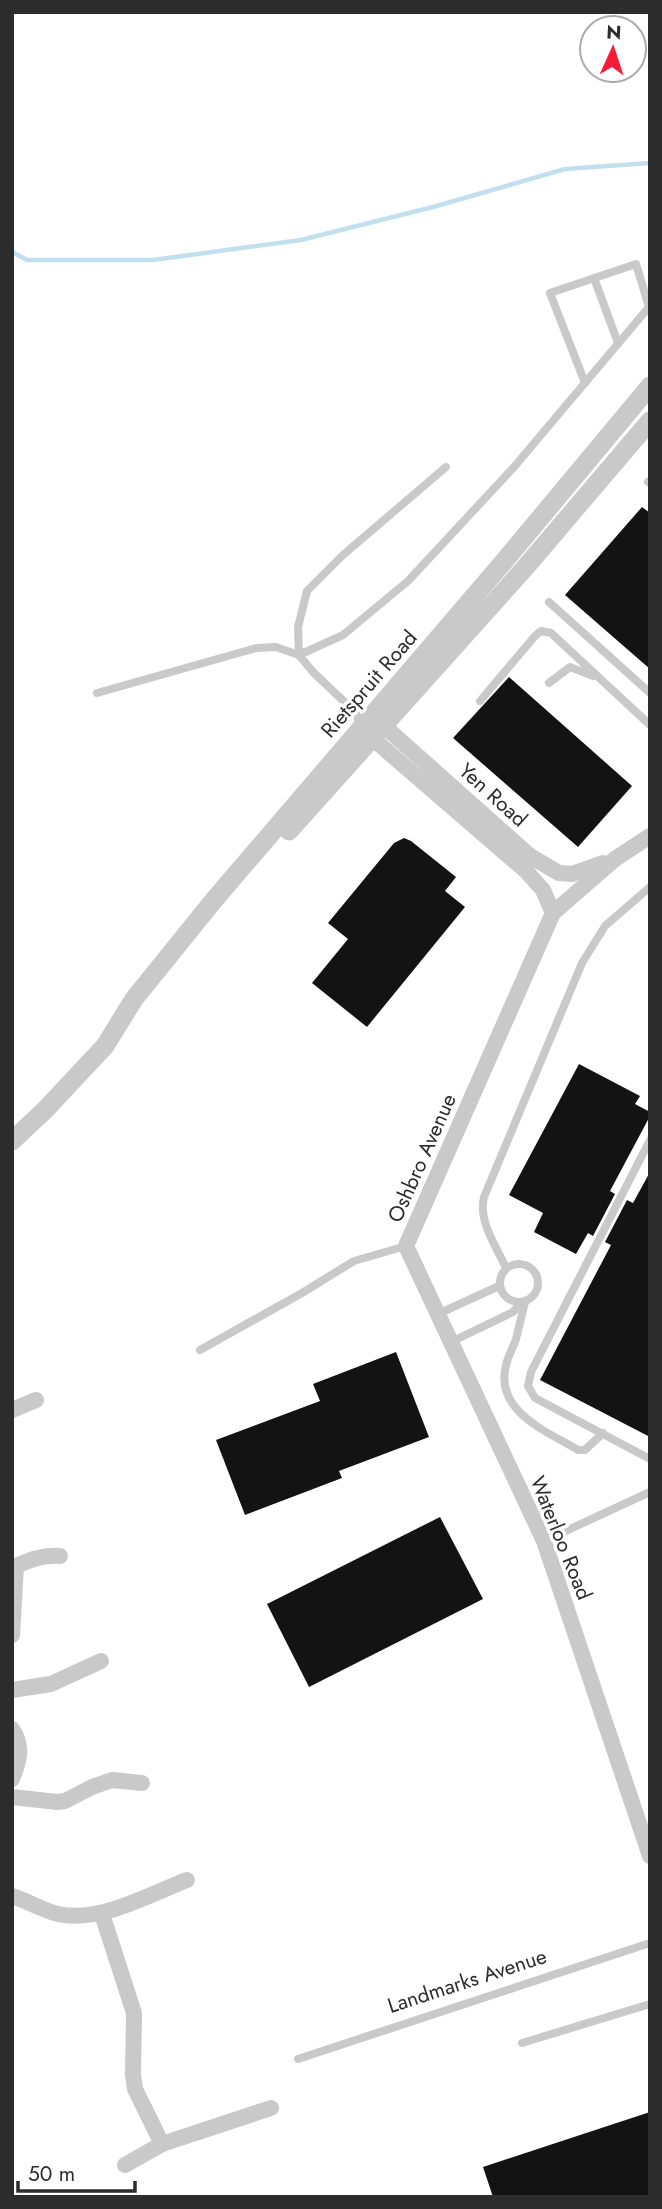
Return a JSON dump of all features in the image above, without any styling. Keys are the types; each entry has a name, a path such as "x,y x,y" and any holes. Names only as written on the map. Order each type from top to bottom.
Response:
{"street":[{"name":"Rietspruit Road","path":"12,1141 105,1046 125,1014 155,989 249,877 369,724 650,386"},
{"name":"Rietspruit Road","path":"369,724 524,569 650,421"},
{"name":"Yen Road","path":"369,724 530,856 559,873 572,874 615,859"},
{"name":"Yen Road","path":"369,724 526,871 543,890 553,913"},
{"path":"553,913 615,859 650,836"},
{"name":"Oshbro Avenue","path":"407,1246 553,913"},
{"name":"Waterloo Road","path":"407,1246 544,1541 649,1849"},
{"path":"12,1410 36,1400"},
{"path":"12,1635 14,1567 33,1558 60,1556"},
{"path":"12,1690 51,1685 101,1661"},
{"path":"12,1729 20,1743 20,1751 12,1779"},
{"path":"12,1797 57,1802 111,1780 142,1783"},
{"path":"12,1896 54,1913 72,1916 102,1913 187,1880"},
{"path":"102,1913 134,2013 135,2089 162,2144"},
{"path":"125,2165 162,2144 271,2108"}],"lane":[{"path":"97,693 256,648 276,647 299,655 343,635 408,582 514,467 585,383 618,343 649,307 636,264 550,293 585,383"},
{"path":"594,278 618,343"},
{"path":"299,655 298,627 307,591 343,555 446,467"},
{"path":"549,602 650,693"},
{"path":"480,701 541,631 551,633 650,725"},
{"name":"Yen Road","path":"299,655 369,724"},
{"path":"549,682 570,667 599,678"},
{"path":"506,1268 483,1219 484,1196 582,963 605,926 650,887"},
{"path":"650,1140 531,1372 528,1385 535,1398 650,1459"},
{"name":"Oshbro Avenue","path":"200,1350 354,1261 407,1246"},
{"path":"451,1342 513,1312 535,1294 539,1283 534,1271 524,1264 512,1265 506,1268 499,1286 509,1300 523,1302"},
{"path":"438,1314 499,1286"},
{"path":"523,1302 506,1366 504,1378 507,1397 520,1414 578,1450 585,1450 603,1433"},
{"path":"544,1541 650,1492"},
{"name":"Landmarks Avenue","path":"298,2059 650,1943"},
{"path":"522,2043 650,2004"}],"building":[{"path":"642,507 650,513 650,669 565,595"},
{"path":"509,677 632,786 578,847 453,738"},
{"path":"404,838 456,877 445,891 465,907 367,1027 312,983 348,939 328,923 394,843"},
{"path":"579,1064 640,1096 635,1104 650,1112 650,1116 610,1191 615,1194 593,1236 588,1233 576,1254 534,1232 543,1213 509,1195"},
{"path":"650,1172 650,1437 540,1380 611,1245 605,1242 627,1200 633,1203"},
{"path":"396,1352 429,1437 339,1471 342,1478 245,1515 216,1440 320,1401 313,1384"},
{"path":"440,1517 483,1599 309,1687 267,1604"},
{"path":"650,2112 650,2197 493,2197 483,2167"}],"waterway":[{"path":"12,252 27,260 153,260 301,240 433,207 565,169 650,163"}]}
